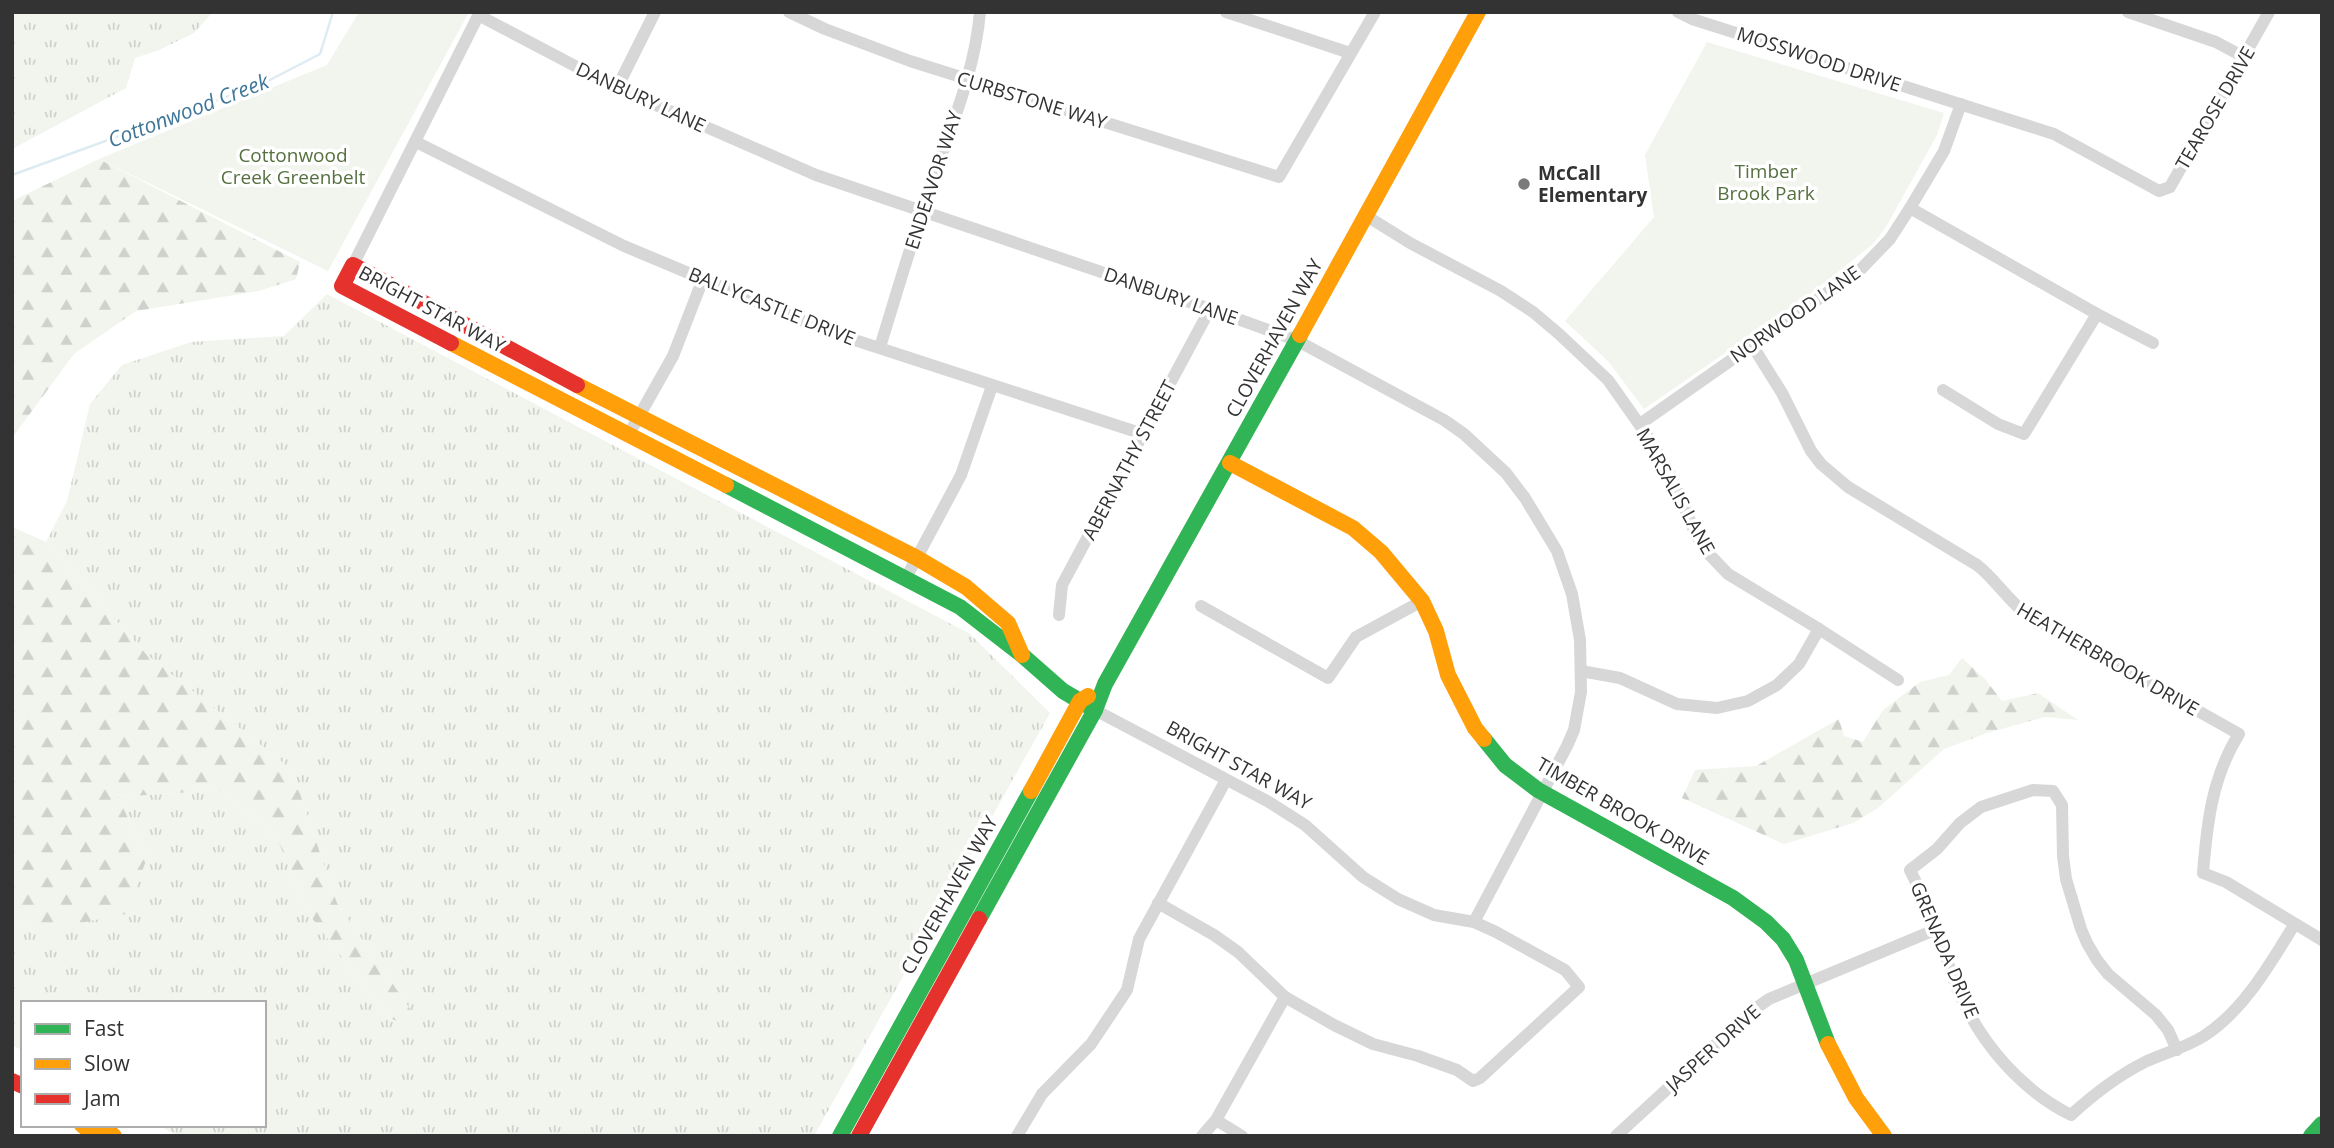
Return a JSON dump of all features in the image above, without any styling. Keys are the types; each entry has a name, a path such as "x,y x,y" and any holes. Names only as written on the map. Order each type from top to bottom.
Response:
{"street":[{"path":"617,88 655,12"},
{"name":"CURBSTONE WAY","path":"789,12 825,29 967,80 1279,177 1350,53"},
{"name":"ENDEAVOR WAY","path":"880,347 922,210 967,80 977,42 980,12"},
{"path":"1226,12 1350,53 1375,12"},
{"name":"CLOVERHAVEN WAY","path":"859,1136 1095,710 1105,684 1478,12"},
{"name":"MOSSWOOD DRIVE","path":"1678,12 1692,19 1961,104"},
{"path":"2128,12 2216,42 2244,57"},
{"name":"TEAROSE DRIVE","path":"1961,104 2054,134 2152,188 2163,191 2170,187 2269,12"},
{"path":"353,265 479,13"},
{"name":"DANBURY LANE","path":"479,13 617,88 816,175 1296,340 1444,420 1483,451 1506,473 1525,498 1558,553 1572,594 1580,640 1581,692 1574,730 1474,922"},
{"name":"NORWOOD LANE","path":"1640,424 1861,269 1890,239 1910,208 1944,151 1961,104"},
{"name":"BALLYCASTLE DRIVE","path":"416,142 624,246 827,331 1143,435"},
{"path":"1910,208 2153,343"},
{"name":"MARSALIS LANE","path":"1365,215 1410,243 1501,291 1559,334 1608,380 1640,424 1670,474 1695,533 1717,565 1898,680"},
{"name":"BRIGHT STAR WAY","path":"1022,655 1008,623 966,587 917,558 638,418 353,265 342,286 960,607 1063,691 1305,825 1363,877 1398,899 1434,915 1474,922 1565,970 1579,987 1480,1078 1473,1080 1457,1070 1373,1044 1285,997"},
{"path":"629,434 673,356 703,279"},
{"name":"ABERNATHY STREET","path":"1059,615 1062,585 1210,309"},
{"path":"1943,390 1998,424 2024,434 2097,314"},
{"name":"HEATHERBROOK DRIVE","path":"1752,345 1777,384 1811,451 1833,476 1977,565 2012,603 2026,614 2239,734 2225,756 2211,797 2203,873 2226,883 2294,925"},
{"path":"906,578 961,475 992,386"},
{"name":"TIMBER BROOK DRIVE","path":"1230,463 1353,528 1381,552 1422,601 1436,631 1448,676 1475,728 1504,765 1541,792 1733,898 1760,915 1782,937 1797,959 1808,983 1832,1053 1854,1096 1884,1136"},
{"path":"1201,606 1328,678 1356,637 1422,601"},
{"path":"1581,671 1620,678 1677,704 1717,708 1748,701 1777,685 1799,663 1819,629"},
{"name":"CLOVERHAVEN WAY","path":"841,1136 1080,701 1105,684"},
{"path":"1017,1136 1042,1094 1091,1044 1127,990 1139,939 1226,780"},
{"name":"GRENADA DRIVE","path":"2033,790 2053,790 2062,804 2066,879 2081,929 2096,960 2108,974 2156,1015 2168,1030 2177,1050 2120,1076 2094,1094 2071,1115 2029,1087 1990,1047 1958,992 1937,929 1910,870 1937,849 1960,823 1982,807 2033,790"},
{"path":"1158,903 1238,952 1285,997 1216,1120 1202,1136"},
{"path":"2177,1050 2203,1037 2226,1018 2266,971 2294,925 2322,940"},
{"name":"JASPER DRIVE","path":"1616,1136 1752,1010 1769,999 1937,929"},
{"path":"1216,1120 1242,1136"},
{"path":"2311,1136 2322,1124"}],"green space":[{"path":"12,12 213,12 194,33 135,58 126,88 12,149"},
{"name":"Cottonwood Creek Greenbelt","path":"359,12 469,12 328,271 99,159 327,65"},
{"name":"Timber Brook Park","path":"1707,42 1944,113 1937,135 1886,227 1873,244 1809,295 1644,409 1608,361 1565,321 1654,217 1645,155"},
{"path":"99,159 300,262 296,279 259,291 136,311 74,354 12,438 12,201"},
{"path":"327,294 970,634 1050,713 814,1136 178,1136 162,1127 266,1127 266,1001 21,1001 21,1050 12,1045 12,916 34,932 147,858 118,797 222,790 279,843 308,913 389,1018 425,1031 337,903 292,770 146,654 46,542 67,501 90,404 122,365 191,342 284,336"},
{"path":"12,527 46,542 146,654 292,770 337,903 426,1032 389,1018 308,913 279,843 222,790 118,797 147,858 126,914 34,932 12,916"},
{"path":"1962,658 1985,679 2002,701 2038,693 2078,720 2045,717 1987,733 1944,749 1878,808 1853,823 1784,844 1682,798 1695,770 1756,766 1839,719 1844,736 1863,742 1883,710 1920,682 1949,675"}],"waterway":[{"name":"Cottonwood Creek","path":"12,175 262,84 320,54 333,12"}],"traffic: fast":[{"path":"979,919 1095,710 1105,684 1300,335"},
{"path":"726,485 960,607 1063,691 1095,710"},
{"path":"1484,739 1505,765 1538,790 1733,898 1766,922 1783,939 1796,960 1828,1044"},
{"path":"840,1136 1031,791"},
{"path":"2311,1136 2322,1124"}],"traffic: slow":[{"path":"1300,335 1478,12"},
{"path":"451,343 726,485"},
{"path":"577,385 917,558 966,587 1008,623 1022,655"},
{"path":"1230,463 1353,528 1381,552 1422,601 1436,631 1448,675 1475,728 1484,739"},
{"path":"1031,791 1080,701 1088,696"},
{"path":"1828,1044 1856,1098 1884,1136"},
{"path":"85,1127 96,1136"},
{"path":"103,1127 114,1136"}],"traffic: jam":[{"path":"451,343 342,286 353,265 577,385"},
{"path":"859,1136 979,919"},
{"path":"12,1081 21,1085"}],"place":[{"name":"McCall Elementary","path":"1524,184"}]}
